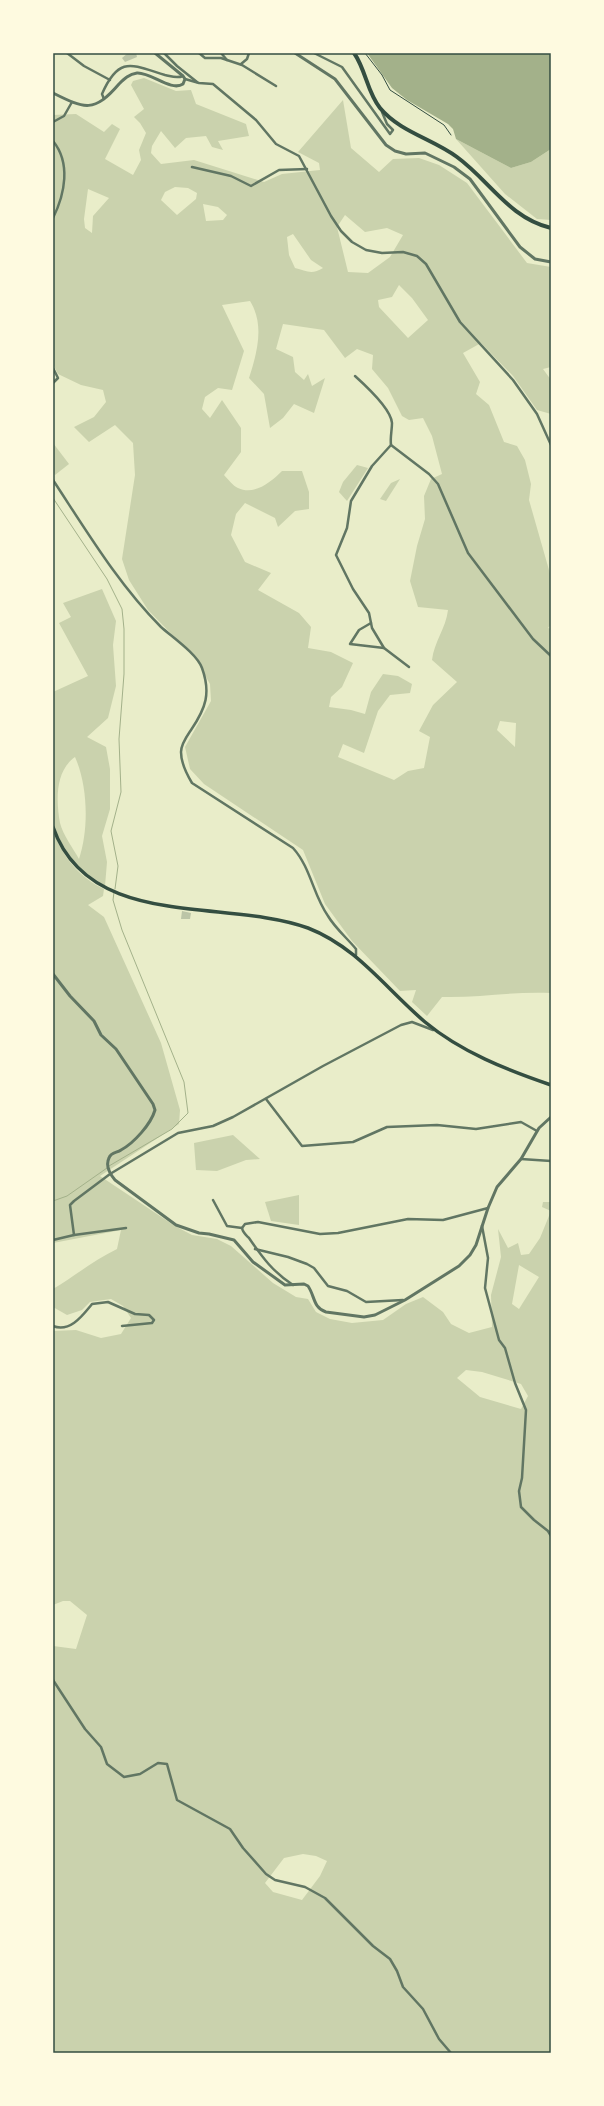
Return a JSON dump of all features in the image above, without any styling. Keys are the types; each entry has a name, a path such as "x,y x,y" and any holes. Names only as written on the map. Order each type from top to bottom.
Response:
{"main road":[{"path":"354,53 369,89 381,109 398,123 457,157 518,214 532,222 551,228"},
{"path":"53,827 57,838 75,867 88,878 101,886 120,894 189,909 279,921 308,928 336,942 356,955 425,1022 441,1034 477,1056 551,1085"}],"street":[{"path":"66,53 84,66 110,80"},
{"path":"155,53 184,77 199,83 213,84 221,89 265,128 276,144 300,156 331,216 341,231 352,242 366,250 382,254 403,252 417,256 430,270 460,322 513,380 537,414 551,445"},
{"path":"164,53 177,66 199,83"},
{"path":"200,53 205,58 217,58 240,64 260,74 276,86"},
{"path":"221,53 228,60"},
{"path":"240,64 247,59 249,53"},
{"path":"295,53 336,79 386,144 394,151 406,154 425,153 454,166 470,179 520,247 535,259 551,262"},
{"path":"314,53 342,67 390,134 393,130 387,124 381,109"},
{"path":"104,100 102,94 117,70 129,65 174,77 184,77"},
{"path":"53,93 76,104 91,106 104,100 122,80 133,74 148,75 177,87 183,84 184,77"},
{"path":"53,122 64,116 72,102"},
{"path":"53,140 61,156 65,180 61,197 53,218"},
{"path":"192,167 231,176 251,186 279,170 307,169"},
{"path":"53,368 58,378 53,382"},
{"path":"355,376 380,401 390,416 392,422 391,445 372,466 351,501 347,528 336,555 369,613 371,623 384,648 409,667"},
{"path":"391,445 430,474 438,484 468,553 533,639 551,656"},
{"path":"53,480 113,570 136,600 201,665 206,681 207,696 198,718 186,737 181,751 184,769 192,783 293,848 300,856 310,875 327,916 356,949 356,955"},
{"path":"371,623 359,630 350,644 384,648"},
{"path":"53,974 70,996 94,1021 101,1035 116,1049 155,1110 150,1121 133,1140 121,1151 112,1153 108,1164 109,1172 115,1180 182,1229 234,1240 254,1262 268,1274 285,1285 294,1286 304,1284 308,1286 315,1304 320,1310 345,1315 368,1317 405,1300 459,1266 470,1255 476,1245 488,1208 497,1188 521,1159 537,1131 551,1117"},
{"path":"74,1235 70,1205 109,1172 178,1133 213,1126 266,1099 323,1066 401,1025 412,1022 441,1034"},
{"path":"266,1099 302,1146 348,1142 362,1139 373,1132 387,1127 422,1125 476,1129 521,1122 537,1131"},
{"path":"521,1159 551,1161"},
{"path":"213,1200 227,1226 242,1228"},
{"path":"242,1228 245,1224 258,1222 320,1234 338,1233 408,1219 443,1220 488,1208"},
{"path":"482,1226 488,1258 485,1288 499,1340 505,1348 515,1383 526,1410 522,1478 519,1491 521,1507 548,1531 551,1536"},
{"path":"53,1240 74,1235 126,1228"},
{"path":"242,1228 255,1249 280,1276 294,1286"},
{"path":"255,1249 288,1257 307,1264 314,1268 328,1286 347,1291 366,1302 405,1300"},
{"path":"53,1326 57,1328 66,1327 83,1317 92,1304 108,1302 135,1314 149,1315 154,1320 152,1323 122,1326"},
{"path":"53,1680 85,1729 101,1747 108,1764 124,1776 140,1774 158,1763 167,1764 177,1800 230,1829 243,1848 266,1874 275,1880 305,1887 325,1898 373,1946 390,1959 397,1971 403,1987 423,2009 439,2039 452,2053"}],"path":[{"path":"365,53 382,75 390,90 444,125 451,135"}],"shaded area":[{"path":"367,53 551,53 551,149 531,162 511,168 456,139 453,129 448,124 407,100 392,88"},
{"path":"144,78 176,91 191,90 196,104 246,124 249,136 218,141 223,150 212,147 206,136 186,138 175,148 161,131 152,146 151,153 161,164 194,160 264,182 282,174 320,170 319,163 298,152 343,100 351,148 379,172 393,159 419,158 439,165 467,183 527,263 551,267 551,367 543,369 551,380 551,414 537,410 513,376 481,343 463,353 480,382 476,394 489,405 504,442 517,446 525,460 531,484 529,500 551,577 551,624 548,628 551,629 551,993 442,997 427,1016 412,1002 416,990 400,991 352,941 325,904 303,850 204,784 190,769 185,747 211,701 210,684 195,658 148,610 129,580 122,559 135,475 133,443 115,425 89,442 74,427 94,417 106,402 103,390 81,385 58,374 53,364 53,115 76,114 104,132 112,124 120,129 105,159 133,175 141,160 139,150 146,133 134,117 144,109 131,85 133,81","holes":["175,187 188,188 197,193 196,199 177,215 161,200 165,192","88,189 109,198 93,216 92,233 85,228 84,219","203,204 218,207 227,215 223,220 206,221","345,215 365,232 387,228 403,235 390,257 368,273 348,272 337,227","293,234 311,260 323,268 312,272 295,268 289,255 287,237","399,285 412,298 428,320 408,338 379,307 378,300 392,297","250,301 255,310 258,339 255,359 249,378 264,394 270,428 283,418 294,404 314,413 325,378 312,386 308,374 304,380 295,372 293,357 276,349 283,324 324,330 345,358 357,349 373,355 372,369 388,388 402,416 409,420 423,418 432,436 442,474 431,479 424,496 425,519 417,546 410,581 418,607 448,610 432,660 457,682 433,705 419,731 430,737 424,768 408,771 394,780 338,757 343,744 364,753 378,711 390,695 410,693 412,684 398,676 383,674 371,692 365,714 351,710 329,707 331,697 342,687 353,663 331,652 308,648 311,627 299,613 258,590 271,573 245,562 231,535 236,514 245,503 275,518 278,527 295,511 309,509 309,492 302,471 282,471 262,487 250,490 244,490 236,487 224,475 241,452 241,428 222,400 210,418 202,409 205,397 218,388 232,390 244,351 222,305","500,721 516,723 515,747 497,730"]},
{"path":"456,139 511,168 531,162 551,149 551,220 537,219 505,194"},
{"path":"53,443 69,464 55,475 53,471"},
{"path":"357,465 368,468 347,501 339,492 343,482"},
{"path":"400,479 386,501 380,499 391,483"},
{"path":"102,589 116,621 113,645 116,686 108,718 87,737 106,747 110,769 110,809 102,836 107,862 105,886 76,866 58,837 53,823 53,692 88,676 59,623 71,617 63,603","holes":["75,757 83,781 86,808 86,821 79,859 61,828 58,805 58,787 64,770 68,763"]},
{"path":"53,831 61,849 73,865 87,879 104,889 103,896 88,905 104,917 161,1043 180,1110 179,1124 100,1176 175,1226 192,1235 217,1239 231,1246 273,1283 296,1297 308,1299 316,1312 330,1319 352,1323 383,1320 406,1304 423,1297 443,1312 451,1324 469,1333 492,1327 491,1295 501,1257 498,1229 508,1248 518,1243 521,1255 529,1254 540,1238 551,1211 551,2053 53,2053 53,1646 76,1649 87,1615 70,1601 63,1601 53,1605 53,1331 76,1330 101,1338 121,1334 131,1318 123,1306 111,1299 90,1302 82,1310 67,1315 53,1307 53,1289 100,1258 117,1249 121,1230 53,1243","holes":["519,1265 539,1277 519,1309 512,1304","466,1370 482,1372 521,1384 528,1396 521,1409 480,1397 457,1378","303,1854 316,1856 327,1861 320,1876 302,1900 273,1892 265,1883 284,1858"]},
{"path":"233,1135 260,1159 246,1160 217,1171 196,1170 194,1143"},
{"path":"299,1195 299,1225 271,1221 265,1202"},
{"path":"543,1202 551,1202 551,1211 542,1207"}],"building":[{"path":"128,53 136,53 137,57 125,62 122,58"},
{"path":"182,911 191,913 190,919 181,919"}],"waterway":[{"path":"53,498 107,579 122,609 124,629 124,674 119,739 121,792 111,831 118,866 115,889"},
{"path":"109,1166 172,1129 188,1113 184,1082 122,930 113,900 114,892"},
{"path":"53,1201 67,1196 107,1168"}]}
